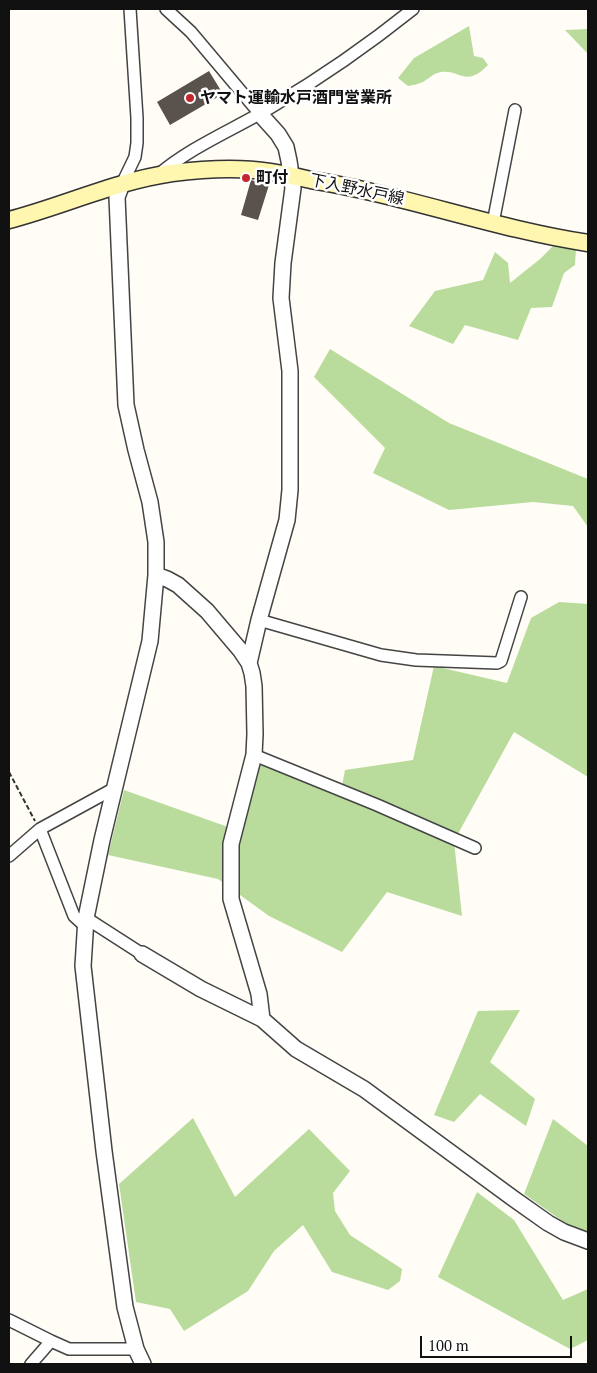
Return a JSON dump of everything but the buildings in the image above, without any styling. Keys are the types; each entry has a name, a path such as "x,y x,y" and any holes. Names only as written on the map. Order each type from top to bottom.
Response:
{"main road":[{"name":"下入野水戸線","path":"9,220 41,212 122,184 157,176 193,171 244,170 270,172 357,188 538,234 588,243"}],"street":[{"path":"9,1320 69,1349 138,1359 125,1307 104,1151 83,966 85,922 102,840 150,641 156,575 156,542 150,502 126,405 117,196 136,157 137,143 130,9"},
{"path":"166,9 190,32 278,134 286,147 293,188 283,263 281,298 290,371 290,508 259,620 249,664"},
{"path":"157,176 180,158 301,90 357,52 413,9"},
{"path":"493,222 515,110"},
{"path":"156,575 178,585 207,611 231,638 249,664 254,686 254,755 231,844 231,899 259,994 262,1019"},
{"path":"259,620 381,655 416,660 497,663 501,661 521,597"},
{"path":"254,755 377,805 475,848"},
{"path":"9,856 40,829 115,788"},
{"path":"40,829 74,916 201,990 262,1019 296,1049 364,1089 534,1213 564,1232 588,1242"},
{"path":"31,1364 51,1341"}],"path":[{"path":"9,772 40,829"}],"green space":[{"path":"469,26 474,56 483,58 488,65 480,72 467,77 451,72 437,73 423,82 408,86 398,78 414,58"},
{"path":"588,29 588,54 565,30"},
{"path":"553,246 576,249 575,265 564,273 552,307 531,308 518,340 465,325 453,344 409,326 435,291 483,280 495,252 508,263 510,283"},
{"path":"330,349 449,423 588,479 588,527 573,506 533,502 449,510 373,473 385,448 314,377"},
{"path":"559,602 588,604 588,777 514,732 454,841 462,916 387,892 342,952 269,916 218,879 108,855 124,790 242,832 259,764 340,796 345,770 413,760 434,666 507,683 531,618"},
{"path":"520,1010 490,1062 535,1099 526,1126 480,1094 454,1122 434,1115 478,1011"},
{"path":"193,1118 235,1197 309,1129 350,1171 333,1193 335,1211 350,1235 402,1269 400,1281 388,1290 332,1272 303,1225 274,1251 248,1291 184,1331 170,1309 136,1302 119,1184"},
{"path":"553,1119 588,1146 588,1233 575,1230 524,1194"},
{"path":"477,1192 514,1220 563,1300 588,1289 588,1340 570,1349 438,1277"}],"place":[{"name":"ヤマト運輸水戸酒門営業所","path":"190,98"},
{"name":"町付","path":"246,178"}]}
